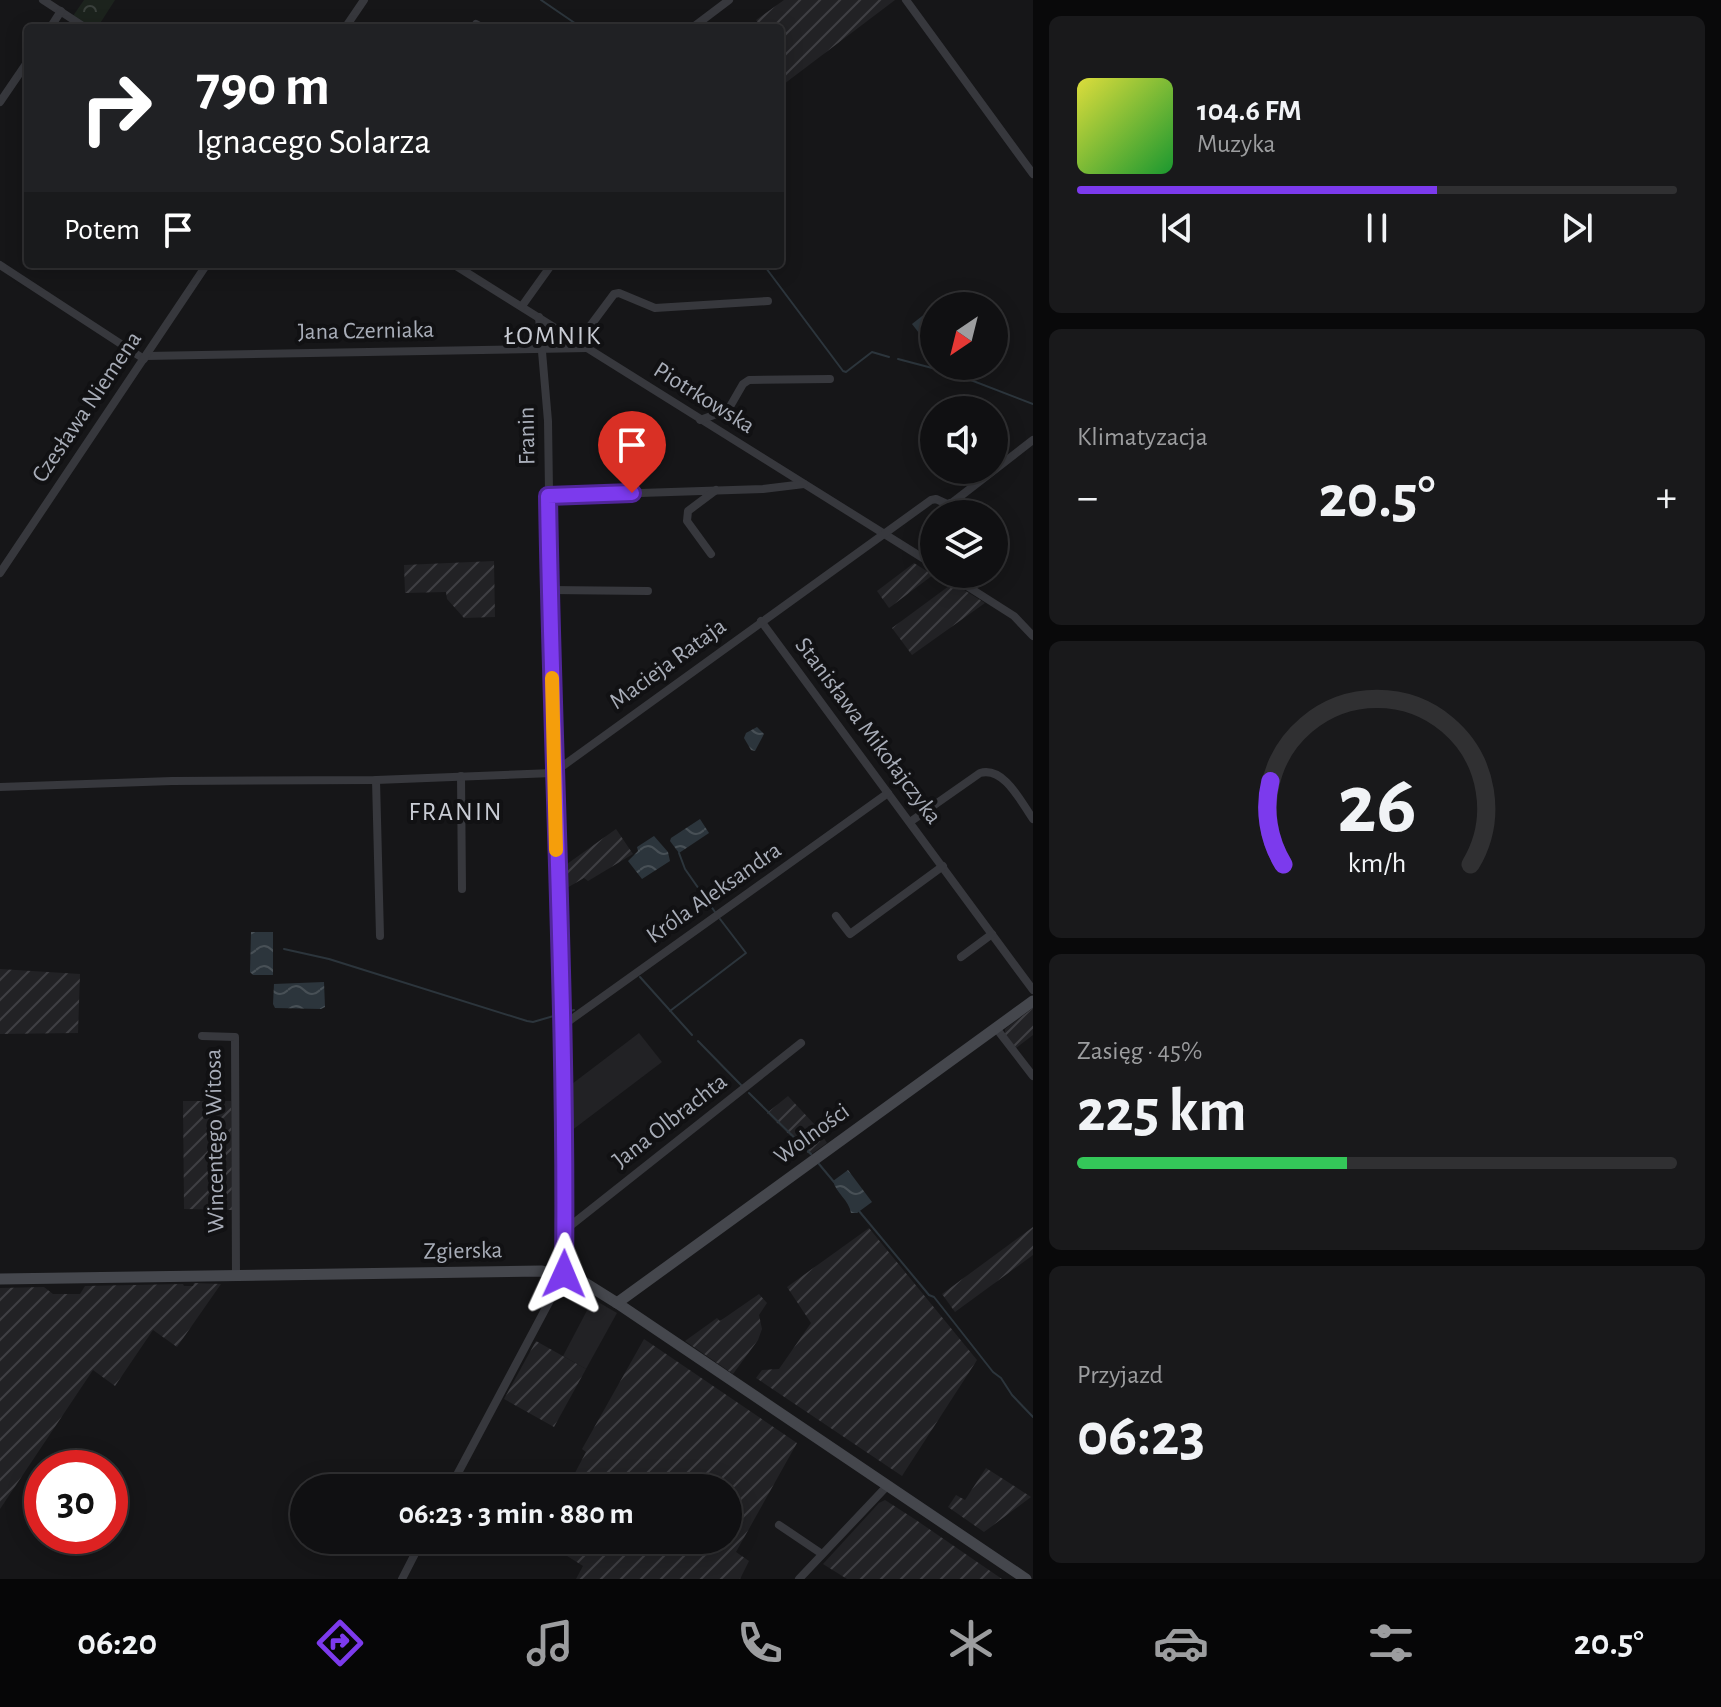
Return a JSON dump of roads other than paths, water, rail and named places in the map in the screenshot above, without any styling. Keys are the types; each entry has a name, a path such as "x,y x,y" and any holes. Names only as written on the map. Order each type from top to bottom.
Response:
{"main road":[{"name":"Wolności","path":"617,1303 1033,1001"},
{"name":"Zgierska","path":"0,1279 541,1271 564,1274 593,1286 1026,1579"}],"street":[{"path":"43,0 80,24"},
{"path":"348,24 364,0"},
{"path":"697,24 729,0"},
{"path":"906,0 1033,174"},
{"path":"53,24 61,11"},
{"path":"0,102 24,67"},
{"path":"0,265 145,358"},
{"name":"Czesława Niemena","path":"0,573 204,268"},
{"name":"Piotrkowska","path":"462,268 920,556"},
{"path":"522,306 549,268"},
{"path":"579,341 614,294 619,293 655,308 768,301"},
{"name":"Franin","path":"539,317 548,421 553,773 562,1026 564,1274"},
{"name":"Jana Czerniaka","path":"145,358 588,348"},
{"path":"700,420 728,410 743,384 749,380 830,379"},
{"name":"Macieja Rataja","path":"553,773 883,533 931,500 947,504 953,502 1033,440"},
{"path":"548,496 763,489 804,484"},
{"path":"711,554 686,515 716,490"},
{"path":"970,588 1014,616 1033,636"},
{"path":"550,590 648,591"},
{"name":"Stanisława Mikołajczyka","path":"761,621 1033,990"},
{"path":"910,822 980,773 988,771 997,773 1006,782 1033,819"},
{"path":"0,787 172,781 376,780 553,773"},
{"path":"461,776 462,889"},
{"path":"376,780 380,936"},
{"name":"Króla Aleksandra","path":"562,1026 888,793"},
{"path":"836,916 850,934 943,866"},
{"path":"961,957 992,934"},
{"path":"996,1028 1033,1076"},
{"name":"Wincentego Witosa","path":"202,1036 235,1037 236,1276"},
{"name":"Jana Olbrachta","path":"565,1230 801,1043"},
{"path":"457,1474 564,1274"},
{"path":"799,1579 888,1485"},
{"path":"779,1525 822,1554"},
{"path":"402,1579 415,1554"}],"water":[{"path":"920,318 920,332 919,333 912,324"},
{"path":"757,727 764,734 755,751 751,750 744,738 746,733"},
{"path":"700,819 709,833 679,853 671,838"},
{"path":"654,836 668,852 670,861 642,879 628,861 638,851 637,847"},
{"path":"251,932 273,932 273,975 253,975 250,972"},
{"path":"324,982 325,1007 321,1009 275,1008 273,1004 274,984"},
{"path":"848,1170 872,1202 857,1213 851,1213 833,1181"}],"waterway":[{"path":"541,0 576,24"},
{"path":"766,268 843,371 846,372 872,352 889,357"},
{"path":"898,359 955,374 1033,404"},
{"path":"679,853 685,869 715,912"},
{"path":"670,1011 746,953 720,919"},
{"path":"284,949 329,959 527,1021 557,1015"},
{"path":"640,977 692,1035"},
{"path":"566,1012 574,1010"},
{"path":"698,1041 742,1086"},
{"path":"749,1093 811,1154"},
{"path":"819,1164 834,1182"},
{"path":"859,1211 1033,1417"}],"district":[{"name":"ŁOMNIK","path":"553,336"},
{"name":"FRANIN","path":"456,812"}]}
